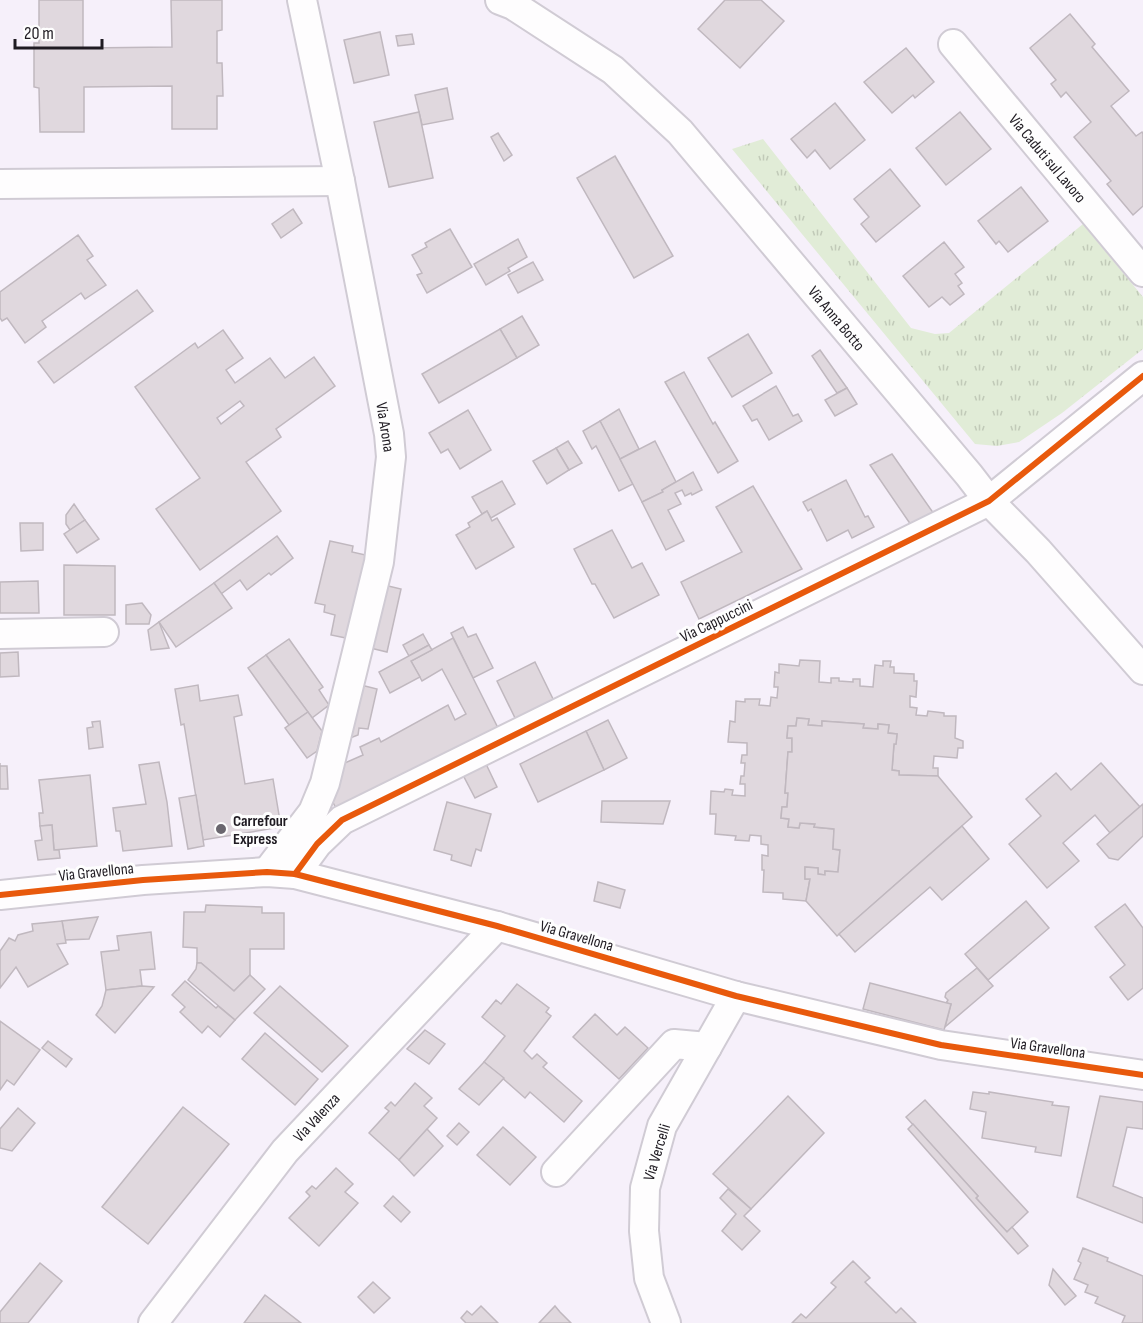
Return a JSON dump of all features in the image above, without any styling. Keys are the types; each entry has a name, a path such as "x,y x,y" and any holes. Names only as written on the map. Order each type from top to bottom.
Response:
{"street":[{"name":"Via Arona","path":"281,873 313,812 325,783 379,562 391,457 389,434 340,181 302,0"},
{"name":"Via Anna Botto","path":"500,0 613,70 680,132 989,501 1038,551 1143,670"},
{"name":"Via Caduti sul Lavoro","path":"953,45 1143,272"},
{"path":"0,184 340,181"},
{"name":"Via Cappuccini","path":"281,873 342,820 989,501 1143,376"},
{"path":"0,634 104,632"},
{"name":"Via Gravellona","path":"9,894 143,879 281,873 497,926 736,996 941,1045 1130,1073"},
{"path":"0,916 9,894"},
{"name":"Via Valenza","path":"153,1323 285,1151 497,926"},
{"name":"Via Vercelli","path":"666,1323 649,1278 644,1231 645,1188 662,1126 736,996"},
{"path":"556,1172 674,1044 707,1047"},
{"path":"1130,1073 1143,1050"}],"green space":[{"path":"763,139 911,328 935,334 949,333 1083,224 1143,297 1143,349 1062,413 1019,442 997,446 975,444 732,149"}],"building":[{"path":"39,0 83,0 83,48 172,47 171,0 222,0 222,30 217,31 217,63 222,63 223,96 217,96 217,129 172,129 172,86 84,87 84,132 40,132 39,88 34,87 34,43 39,43"},
{"path":"725,0 761,0 784,21 740,68 698,29"},
{"path":"1070,14 1095,44 1092,47 1129,91 1111,106 1136,136 1142,132 1143,134 1143,206 1133,215 1107,184 1111,181 1074,137 1091,122 1066,92 1061,97 1051,84 1056,80 1030,48"},
{"path":"380,32 389,75 354,83 344,40"},
{"path":"412,34 414,44 398,46 396,36"},
{"path":"906,48 934,82 915,98 913,95 892,113 864,82"},
{"path":"447,88 453,119 422,125 415,95"},
{"path":"835,103 865,140 830,169 815,150 807,158 791,139"},
{"path":"419,112 433,178 389,187 374,122"},
{"path":"960,112 991,149 946,185 916,148"},
{"path":"498,133 512,155 504,161 491,137"},
{"path":"615,156 673,256 634,278 577,178"},
{"path":"890,169 920,206 876,242 861,224 869,217 854,199"},
{"path":"1021,187 1048,221 1008,252 999,241 996,244 978,221"},
{"path":"293,209 302,223 281,238 272,224"},
{"path":"450,229 472,267 427,293 417,275 422,273 412,255 427,247 425,243"},
{"path":"78,235 93,256 87,260 106,285 85,299 81,293 42,321 46,327 25,343 7,318 2,321 0,318 0,292"},
{"path":"518,239 527,257 508,268 510,271 486,285 474,264"},
{"path":"944,242 964,267 955,274 962,283 958,286 964,294 950,305 942,297 929,307 903,276"},
{"path":"533,262 543,280 518,293 508,275"},
{"path":"137,290 153,311 54,383 38,362"},
{"path":"522,316 539,345 517,358 500,329"},
{"path":"500,329 517,358 439,403 422,374"},
{"path":"223,330 243,358 226,370 235,383 270,358 285,378 314,357 335,386 276,429 281,437 246,462 281,511 200,570 156,509 200,478 135,387 195,343 198,348","holes":["240,401 244,406 221,424 217,418"]},
{"path":"748,334 772,373 732,397 708,358"},
{"path":"820,350 847,388 837,393 812,356"},
{"path":"684,372 713,424 715,422 738,461 718,473 665,382"},
{"path":"776,386 793,416 798,414 802,421 769,440 757,419 752,421 743,406"},
{"path":"847,388 857,404 835,416 825,400"},
{"path":"619,409 639,449 620,459 600,421"},
{"path":"468,410 491,450 460,469 448,449 441,453 429,433"},
{"path":"600,421 633,484 619,491 596,446 592,449 583,431"},
{"path":"568,441 582,463 569,470 556,448"},
{"path":"655,441 676,482 662,490 663,492 642,502 620,459"},
{"path":"556,448 569,470 547,484 533,461"},
{"path":"892,454 934,514 911,525 870,465"},
{"path":"693,472 702,490 685,496 682,490 675,493 681,504 668,510 684,541 666,550 642,502 663,492 662,490"},
{"path":"846,480 865,517 868,516 874,527 852,538 848,530 827,541 811,509 808,511 803,502"},
{"path":"502,481 515,504 491,518 487,511 482,514 472,497"},
{"path":"753,486 802,569 699,619 681,582 742,552 716,507"},
{"path":"74,504 85,520 70,530 66,524 66,515"},
{"path":"487,511 492,521 497,518 514,547 476,569 456,535 470,527 468,523"},
{"path":"85,520 99,539 77,553 64,534"},
{"path":"20,523 43,523 43,550 21,551"},
{"path":"612,530 632,568 642,563 659,595 614,618 595,584 592,584 574,549"},
{"path":"277,536 293,558 247,590 240,580 221,594 214,583"},
{"path":"330,541 353,546 352,552 370,556 351,639 331,635 335,615 324,612 325,605 315,603"},
{"path":"64,565 115,566 115,615 64,615"},
{"path":"38,581 39,613 0,613 0,582"},
{"path":"214,583 232,608 176,647 159,622"},
{"path":"380,584 401,589 387,652 366,647"},
{"path":"142,603 151,615 149,624 126,624 126,605"},
{"path":"159,622 169,648 151,650 148,630"},
{"path":"463,627 468,637 476,634 493,668 473,678 451,633"},
{"path":"423,634 429,645 409,656 403,645"},
{"path":"453,638 498,728 336,808 330,797 338,766 363,755 360,747 379,738 381,742 448,705 455,720 466,714 442,669 422,681 411,661"},
{"path":"289,639 323,687 319,690 329,705 312,718 266,655"},
{"path":"429,645 432,650 411,661 420,677 390,693 379,672"},
{"path":"18,652 19,676 0,677 0,653"},
{"path":"266,655 308,712 289,725 248,668"},
{"path":"800,660 820,661 819,682 831,683 831,678 853,682 853,679 860,679 860,686 873,687 875,665 883,666 883,661 891,661 890,667 894,667 894,673 914,674 914,681 917,681 916,697 910,696 910,707 917,708 916,715 927,716 928,711 944,713 944,716 956,716 955,738 963,741 963,748 958,748 957,758 934,756 933,768 938,768 938,776 899,775 899,771 892,770 897,734 888,733 889,725 878,724 878,729 863,728 864,724 822,721 822,726 808,725 809,719 797,718 796,726 788,726 787,738 792,738 792,752 788,752 785,793 788,793 787,807 782,807 781,818 789,819 788,827 799,828 800,823 834,829 833,849 840,850 838,872 825,871 825,875 818,874 818,868 805,867 805,879 810,879 806,901 783,899 783,893 763,892 762,855 768,856 768,845 761,844 761,836 750,835 749,841 735,840 736,836 715,834 716,814 710,814 711,791 733,790 732,795 745,796 745,784 740,784 741,776 744,776 745,763 741,763 742,755 747,755 747,743 728,742 730,721 735,722 736,701 760,699 759,705 770,706 771,697 777,698 778,687 774,687 775,672 779,673 779,664 799,666"},
{"path":"535,662 554,701 516,720 497,681"},
{"path":"357,684 377,689 368,729 359,728 358,735 345,740"},
{"path":"198,685 200,701 238,695 242,715 234,717 245,784 273,779 281,827 203,840 184,724 181,725 175,689"},
{"path":"308,712 322,731 317,751 307,758 285,728"},
{"path":"797,718 809,719 808,725 822,726 822,721 864,724 863,728 878,729 878,724 889,725 888,733 897,734 892,770 899,771 899,775 938,776 972,817 837,936 806,901 810,879 805,879 805,867 818,868 818,874 825,875 825,871 838,872 840,850 833,849 834,829 800,823 799,828 788,827 789,819 781,818 782,807 787,807 788,793 785,793 788,752 792,752 792,738 787,738 788,726 796,726"},
{"path":"608,720 627,758 604,770 586,731"},
{"path":"100,721 103,747 89,749 87,728 93,727 92,722"},
{"path":"586,731 604,770 538,802 520,764"},
{"path":"159,762 172,846 123,851 120,831 116,831 113,808 146,804 139,765"},
{"path":"1101,763 1140,807 1110,833 1095,815 1063,843 1079,861 1047,888 1009,844 1041,816 1026,799 1056,773 1071,790"},
{"path":"486,764 497,787 475,798 463,775"},
{"path":"0,766 7,766 8,789 0,789"},
{"path":"90,775 97,846 54,850 52,825 40,826 39,813 43,813 39,780"},
{"path":"196,795 204,846 188,849 179,798"},
{"path":"602,801 670,801 663,824 601,822"},
{"path":"447,802 491,814 481,851 476,849 471,866 451,860 452,855 434,850"},
{"path":"1143,804 1143,836 1118,860 1109,858 1097,844"},
{"path":"52,825 54,850 59,850 60,858 38,860 35,841 42,840 40,826"},
{"path":"962,826 989,859 942,900 930,887 855,952 839,934"},
{"path":"598,882 625,890 620,908 594,901"},
{"path":"1026,901 1049,928 988,980 965,954"},
{"path":"1125,904 1143,928 1143,988 1128,1000 1110,977 1125,965 1095,927"},
{"path":"206,905 262,907 262,913 284,913 284,949 250,949 250,975 234,991 201,963 197,963 197,948 183,947 184,912 205,912"},
{"path":"98,917 89,939 65,940 62,921"},
{"path":"62,921 66,943 57,944 68,964 28,987 16,967 0,988 0,951 9,938 15,941 18,935 33,931 32,924"},
{"path":"151,932 155,969 140,970 142,986 106,990 101,952 119,950 117,936"},
{"path":"197,963 201,963 234,991 250,975 265,989 235,1020 188,980 196,969"},
{"path":"977,968 993,986 945,1027 951,1004 946,1003 948,1000 945,997 946,993"},
{"path":"185,981 216,1008 218,1006 235,1020 220,1037 208,1026 202,1033 180,1012 185,1007 172,995"},
{"path":"870,983 951,1004 944,1030 863,1009"},
{"path":"517,984 549,1008 546,1012 551,1016 524,1051 532,1059 537,1054 547,1063 543,1067 582,1101 564,1122 530,1092 525,1098 484,1062 505,1036 482,1017 496,1000 501,1004"},
{"path":"280,986 348,1046 322,1072 254,1013"},
{"path":"154,987 115,1033 96,1015 102,1006 106,990"},
{"path":"595,1014 617,1035 625,1027 648,1048 619,1079 573,1037"},
{"path":"0,1021 40,1050 14,1085 7,1080 0,1090"},
{"path":"425,1030 445,1044 429,1064 407,1049"},
{"path":"265,1033 318,1079 295,1105 242,1059"},
{"path":"48,1041 72,1059 66,1067 42,1048"},
{"path":"484,1062 504,1078 479,1105 459,1089"},
{"path":"415,1083 432,1098 424,1106 437,1118 399,1160 369,1133 389,1111 385,1108 391,1102 395,1106"},
{"path":"973,1092 989,1094 989,1092 1053,1102 1052,1105 1069,1107 1061,1156 1035,1152 1036,1147 982,1138 986,1112 970,1109"},
{"path":"788,1096 824,1133 751,1209 713,1174"},
{"path":"1100,1096 1143,1102 1143,1129 1127,1127 1113,1186 1143,1198 1143,1223 1077,1197"},
{"path":"925,1100 1028,1212 1007,1232 976,1198 978,1196 906,1117"},
{"path":"183,1107 229,1144 148,1244 102,1207"},
{"path":"18,1108 35,1123 12,1151 0,1148 0,1129"},
{"path":"459,1123 469,1132 457,1145 447,1136"},
{"path":"913,1124 1007,1232 1012,1227 1028,1246 1018,1254 908,1129"},
{"path":"503,1127 536,1157 510,1185 477,1155"},
{"path":"427,1129 443,1146 414,1176 399,1160"},
{"path":"336,1168 353,1184 345,1192 358,1203 319,1246 289,1218 310,1196 306,1192 312,1186 316,1189"},
{"path":"728,1189 751,1209 744,1216 760,1231 742,1250 722,1231 736,1214 720,1198"},
{"path":"393,1196 410,1212 401,1222 384,1206"},
{"path":"1083,1248 1143,1276 1143,1323 1122,1323 1125,1316 1095,1303 1098,1297 1085,1292 1088,1285 1074,1279 1081,1263 1078,1261"},
{"path":"853,1261 870,1278 865,1282 896,1313 901,1308 916,1323 792,1323 801,1314 806,1318 836,1287 831,1283"},
{"path":"40,1263 62,1281 28,1323 0,1323 0,1312"},
{"path":"1053,1269 1076,1296 1065,1305 1049,1285"},
{"path":"373,1282 390,1298 374,1313 358,1297"},
{"path":"265,1295 301,1323 244,1323"},
{"path":"481,1306 498,1323 466,1323 461,1318 467,1311 472,1315"},
{"path":"555,1306 571,1323 539,1323"}],"cycle path":[{"path":"295,874 317,844 342,820 989,501 1143,376"},
{"path":"0,895 143,880 267,872 295,874 497,926 736,996 941,1045 1143,1075"}],"place":[{"name":"Carrefour Express","path":"221,829"}]}
